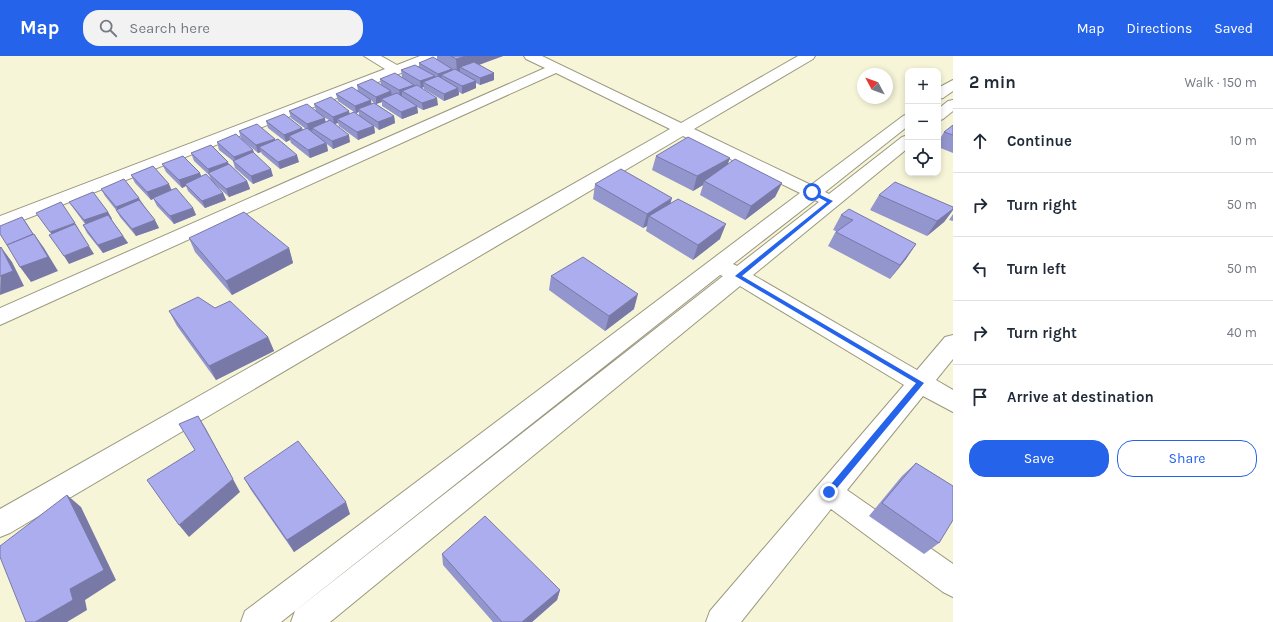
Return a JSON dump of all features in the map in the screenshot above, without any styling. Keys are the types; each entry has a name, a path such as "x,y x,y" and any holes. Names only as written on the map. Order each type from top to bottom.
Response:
{"street":[{"path":"371,56 396,70"},
{"path":"0,223 432,56"},
{"path":"531,56 822,197"},
{"path":"0,524 808,56"},
{"path":"0,317 557,68"},
{"path":"941,93 953,84"},
{"path":"941,114 953,104"},
{"path":"822,197 905,121"},
{"path":"256,622 728,270 822,197 905,142"},
{"path":"728,270 953,402"},
{"path":"306,622 728,270"},
{"path":"721,622 953,343"},
{"path":"829,492 953,582"}],"building":[{"path":"451,56 466,56 456,59"},
{"path":"433,57 452,69 438,74 419,63"},
{"path":"474,62 494,73 480,78 460,67"},
{"path":"415,65 435,76 420,81 401,70"},
{"path":"455,69 476,81 462,86 441,75"},
{"path":"395,73 414,85 399,90 380,79"},
{"path":"438,76 458,88 444,94 423,82"},
{"path":"372,79 391,91 376,97 357,85"},
{"path":"417,85 437,98 422,103 402,91"},
{"path":"352,87 371,100 355,106 336,94"},
{"path":"397,93 417,106 401,112 381,99"},
{"path":"331,97 349,111 333,117 314,104"},
{"path":"374,103 394,116 378,122 358,109"},
{"path":"307,104 325,118 307,124 289,111"},
{"path":"354,112 374,126 357,132 337,119"},
{"path":"284,114 302,128 284,135 266,121"},
{"path":"330,120 349,135 332,141 312,128"},
{"path":"257,124 275,139 256,145 239,131"},
{"path":"953,125 953,135 944,132"},
{"path":"307,128 326,143 308,150 289,136"},
{"path":"236,134 253,150 234,157 217,142"},
{"path":"688,137 730,158 697,176 656,156"},
{"path":"278,139 297,155 278,162 259,147"},
{"path":"211,145 228,162 208,169 191,153"},
{"path":"253,152 271,169 251,176 233,161"},
{"path":"183,156 200,173 179,180 162,164"},
{"path":"735,159 782,183 751,206 704,181"},
{"path":"229,164 247,181 226,189 208,173"},
{"path":"153,166 169,184 147,192 131,175"},
{"path":"621,169 672,198 647,214 595,184"},
{"path":"206,174 223,193 202,201 185,184"},
{"path":"124,179 139,198 116,207 101,189"},
{"path":"895,182 953,207 953,209 937,221 879,195"},
{"path":"176,188 193,208 170,216 153,198"},
{"path":"93,192 108,212 84,220 69,202"},
{"path":"678,199 726,224 698,245 649,216"},
{"path":"139,200 155,220 132,229 116,210"},
{"path":"61,202 75,223 50,232 36,213"},
{"path":"849,209 916,244 900,265 836,232 853,220 841,215"},
{"path":"244,212 289,248 226,281 189,238"},
{"path":"108,215 123,236 98,245 83,225"},
{"path":"22,217 33,234 7,245 0,234 0,226"},
{"path":"75,224 89,246 64,256 49,235"},
{"path":"34,234 48,257 20,267 7,245"},
{"path":"1,247 13,271 0,276 0,248"},
{"path":"583,257 638,294 609,316 551,276"},
{"path":"198,297 215,308 230,301 268,337 209,366 169,311"},
{"path":"198,416 233,479 179,525 147,480 195,450 179,424"},
{"path":"298,441 346,502 287,540 244,478"},
{"path":"916,463 953,486 953,520 939,543 882,503"},
{"path":"67,495 104,570 70,589 73,600 35,622 26,622 0,557 0,546"},
{"path":"485,516 560,590 522,622 502,622 442,554"}],"route":[{"path":"812,192 831,201 738,276 920,383 829,492"}]}
